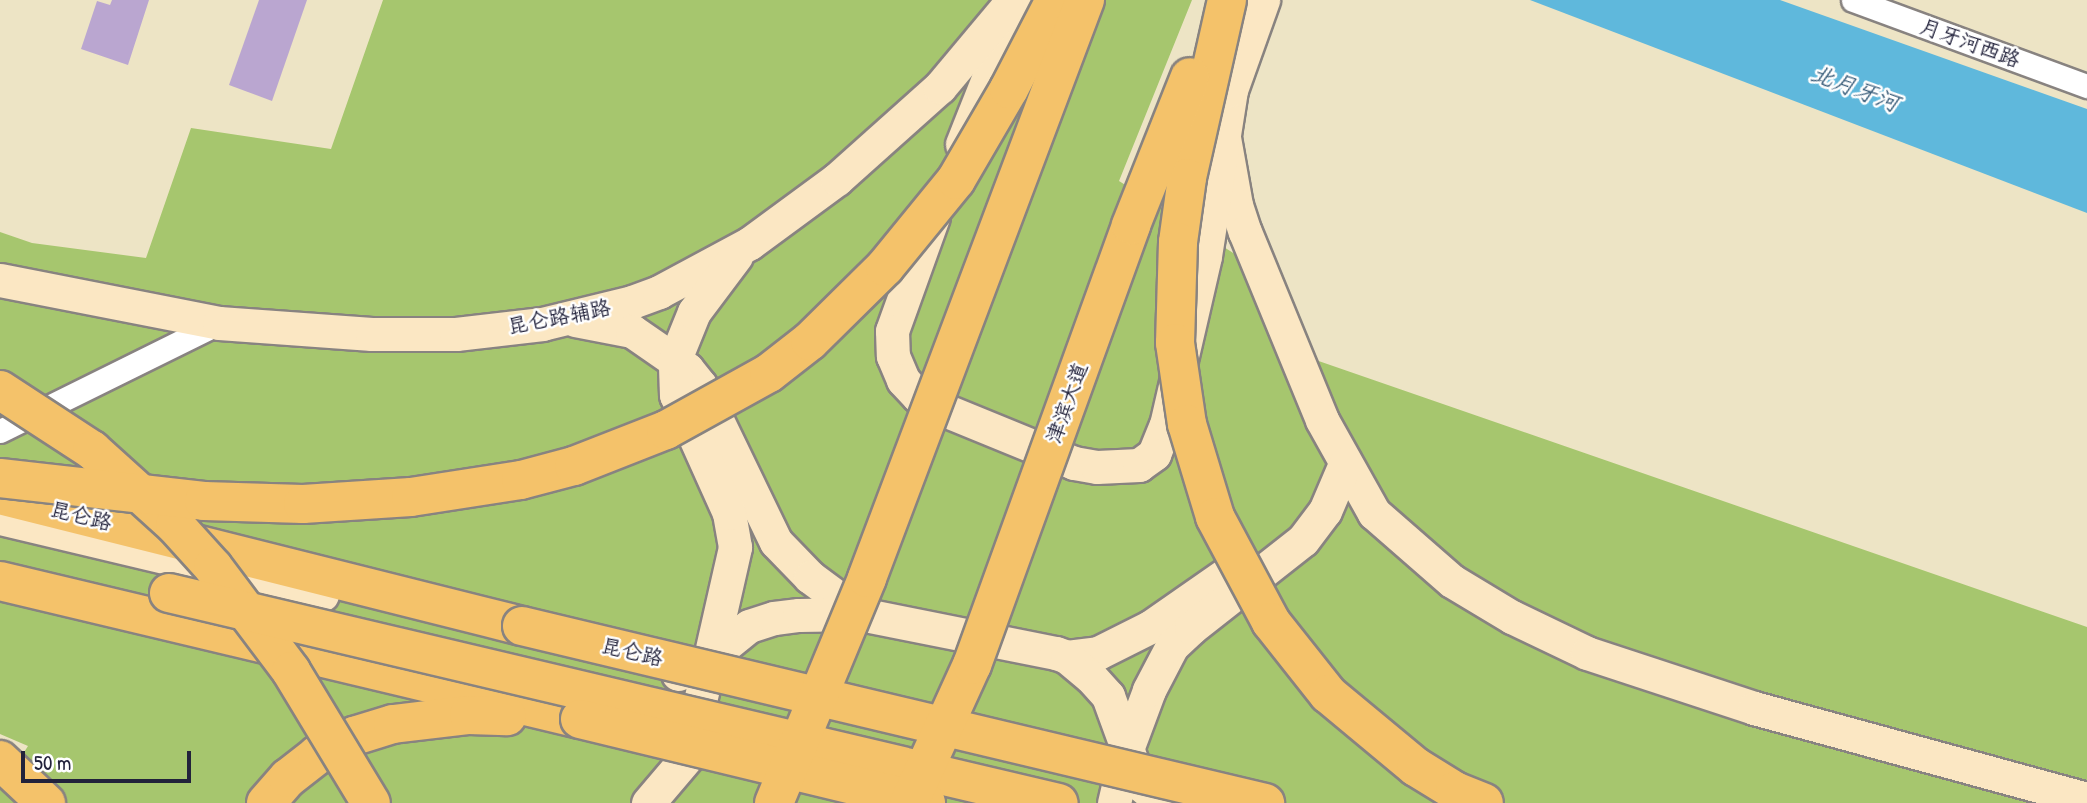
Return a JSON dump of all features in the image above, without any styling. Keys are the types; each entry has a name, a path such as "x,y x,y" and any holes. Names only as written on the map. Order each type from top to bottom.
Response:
{"highway":[{"path":"0,478 204,501 303,504 411,497 475,489 561,470 621,450 666,430 769,373 810,341 885,267 956,180 1009,89 1055,0"},
{"path":"774,803 864,596 1086,0"},
{"name":"津滨大道","path":"909,803 972,665 1131,225 1220,0"},
{"path":"1227,0 1185,191 1178,242 1175,343 1187,424 1215,517 1271,622 1328,694 1416,766 1455,791 1484,803"},
{"path":"0,390 92,450 166,516 206,559 241,600 291,671 371,803"},
{"name":"昆仑路","path":"0,495 522,626 1265,803"},
{"path":"0,553 1059,803"},
{"path":"0,581 926,803 972,665"},
{"path":"747,803 864,596"},
{"path":"266,803 288,778 317,755 354,736 393,724 469,715 580,719"},
{"path":"0,760 46,803"}],"main road":[{"name":"昆仑路辅路","path":"0,280 219,323 372,334 456,334 568,318 659,292 750,243 837,179 940,87 1012,0"},
{"path":"1019,0 909,279 892,331 896,370 918,396 956,415 1074,463 1124,467 1139,465 1154,454 1166,425 1205,256 1223,132 1244,45 1263,0"},
{"path":"1223,132 1236,205 1245,232 1322,420 1374,513 1452,581 1512,617 1587,653 1754,708 2087,799"},
{"path":"680,803 688,756 734,561 734,530 676,395 675,359 694,313 726,266 750,243"},
{"path":"568,318 632,331 675,359 700,385 776,542 810,578 1067,657 1098,653 1150,627 1301,521 1325,511 1352,506 1374,513"},
{"path":"1114,803 1126,752 1154,677 1172,646 1303,540 1325,511 1345,464"},
{"path":"0,518 652,674 680,674 712,657 749,626 864,596"},
{"path":"0,535 649,688 676,709 686,733 688,756 648,803"},
{"path":"1067,657 1108,696 1118,718 1126,752 1140,784 1159,800 1171,803"}],"street":[{"name":"月牙河西路","path":"1853,0 2087,86"},
{"path":"0,431 219,323"}],"green space":[{"path":"383,0 1192,0 1119,181 1238,256 1281,348 2087,627 2087,803 0,803 0,790 28,746 0,734 0,232 32,243 146,258 191,128 331,149"}],"water":[{"name":"北月牙河","path":"1530,0 1780,0 2087,109 2087,213"}],"building":[{"path":"112,0 149,0 128,65 81,49 97,1 110,5"},
{"path":"259,0 307,0 272,101 229,85"}]}
